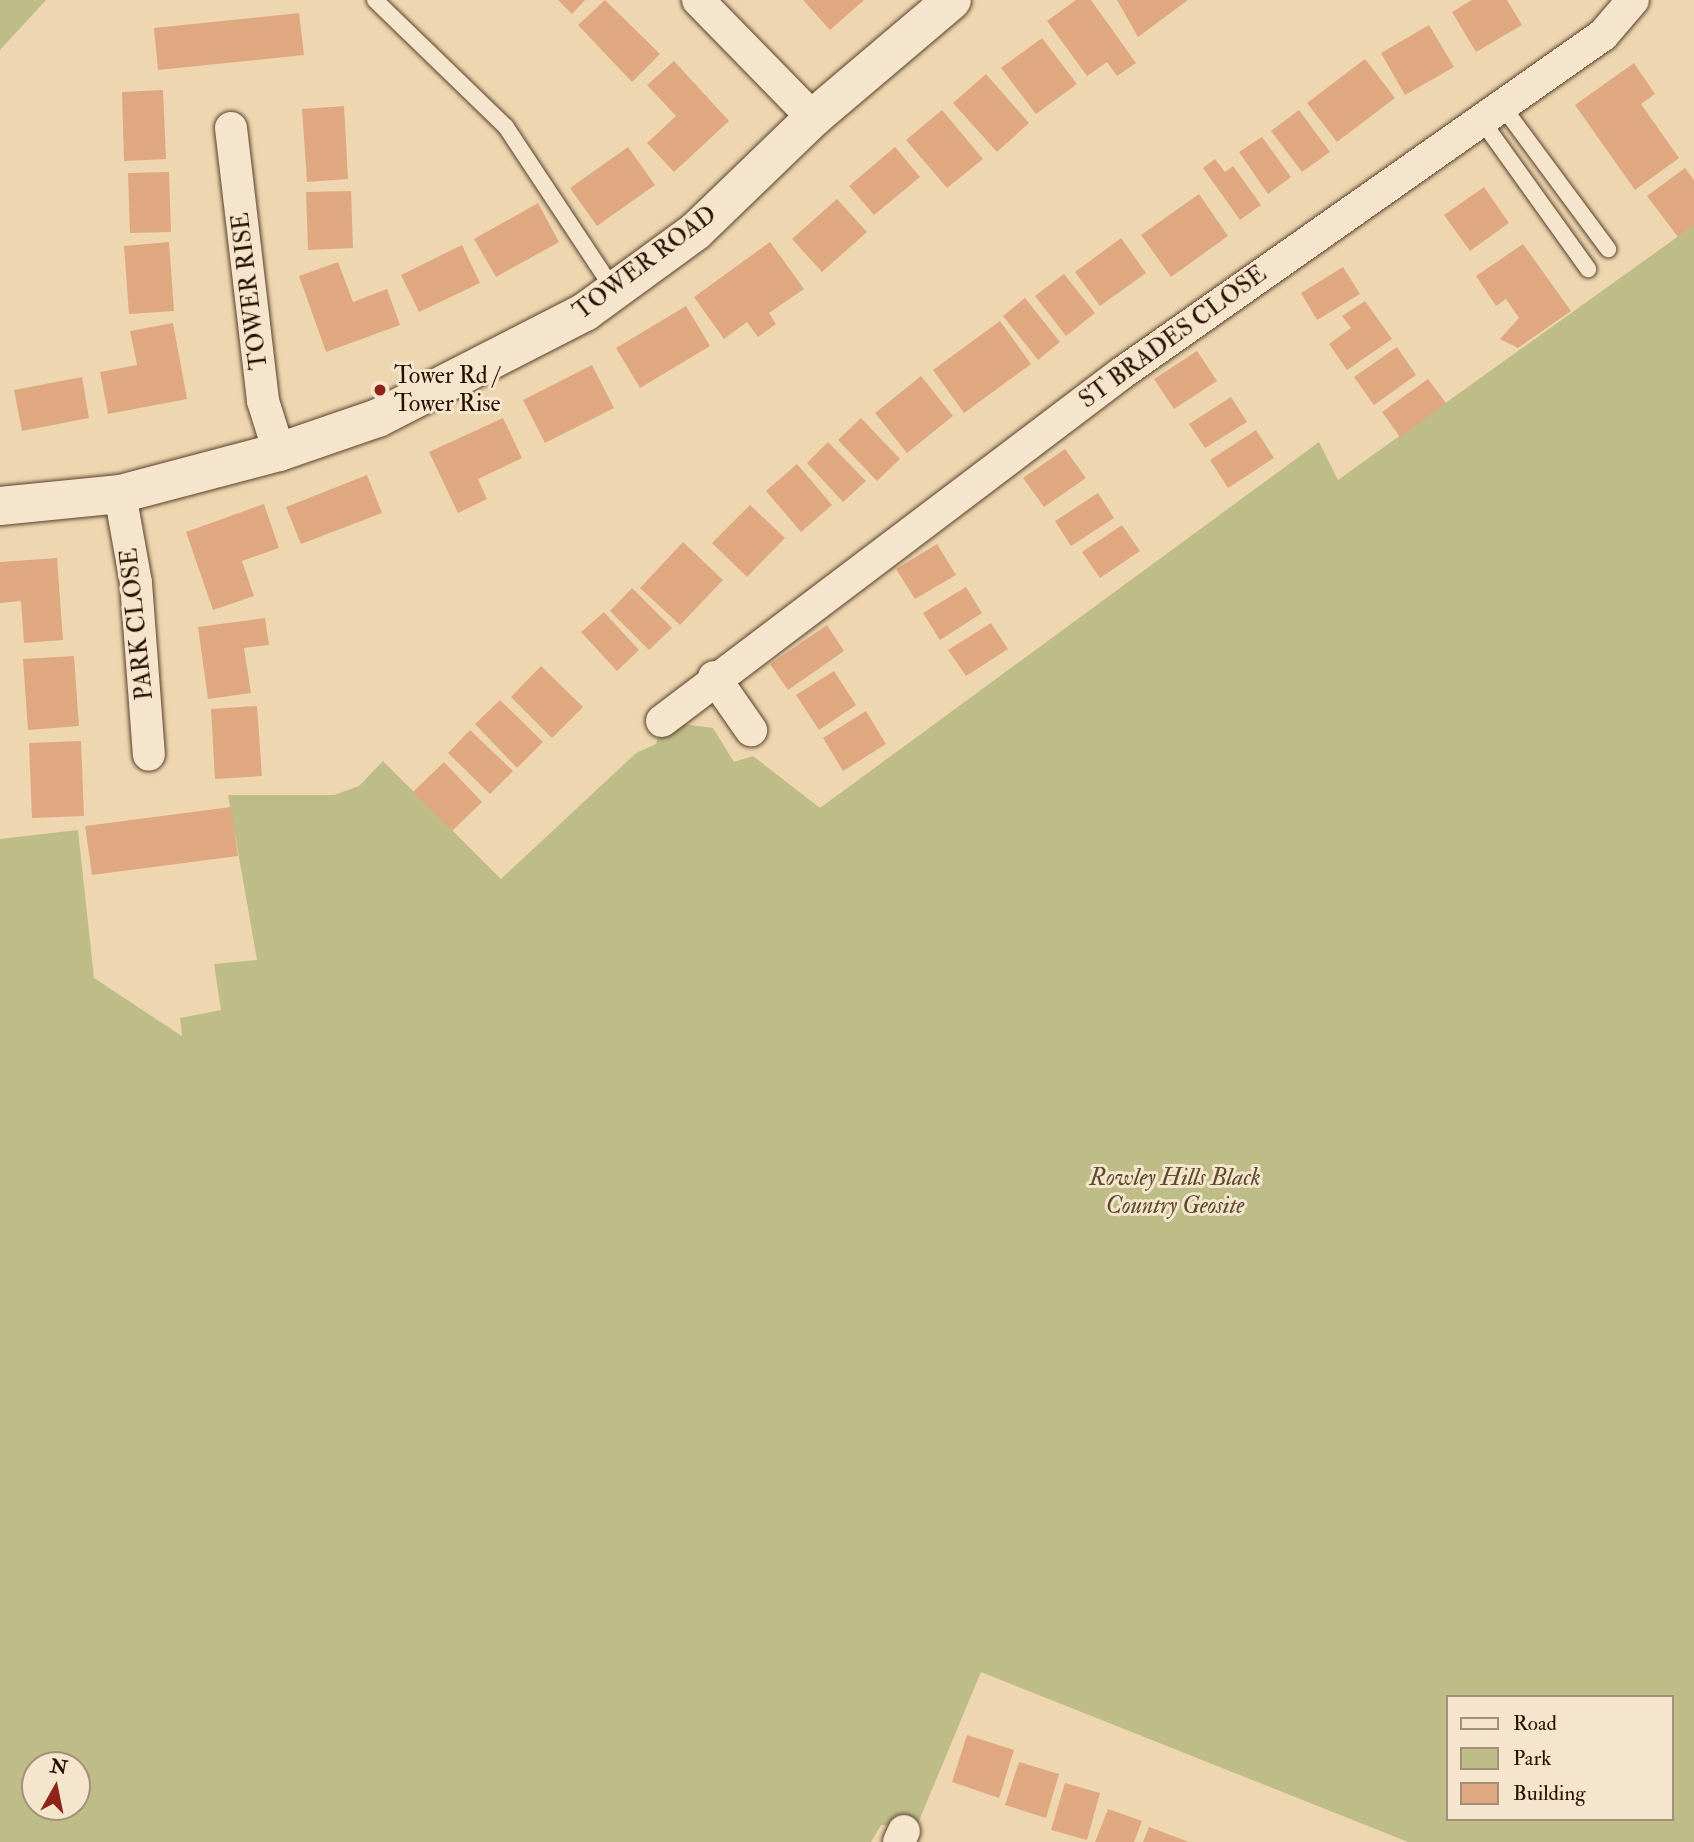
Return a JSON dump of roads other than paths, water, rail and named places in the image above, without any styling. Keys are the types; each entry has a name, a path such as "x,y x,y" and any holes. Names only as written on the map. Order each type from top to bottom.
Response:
{"street":[{"path":"698,0 813,118"},
{"name":"TOWER ROAD","path":"0,506 120,494 279,452 378,418 585,312 696,231 813,118 952,0"},
{"name":"ST BRADES CLOSE","path":"662,721 714,677 1122,373 1490,110 1603,35 1633,0"},
{"name":"TOWER RISE","path":"231,128 263,401 279,452"},
{"name":"PARK CLOSE","path":"120,494 136,583 149,755"},
{"path":"714,677 751,730"}],"lane":[{"path":"375,0 506,127 614,290"},
{"path":"1490,110 1608,249"},
{"path":"1490,110 1588,269"}],"place":[{"name":"Tower Rd / Tower Rise","path":"380,390"}],"park label":[{"name":"Rowley Hills Black Country Geosite","path":"1175,1192"}]}
